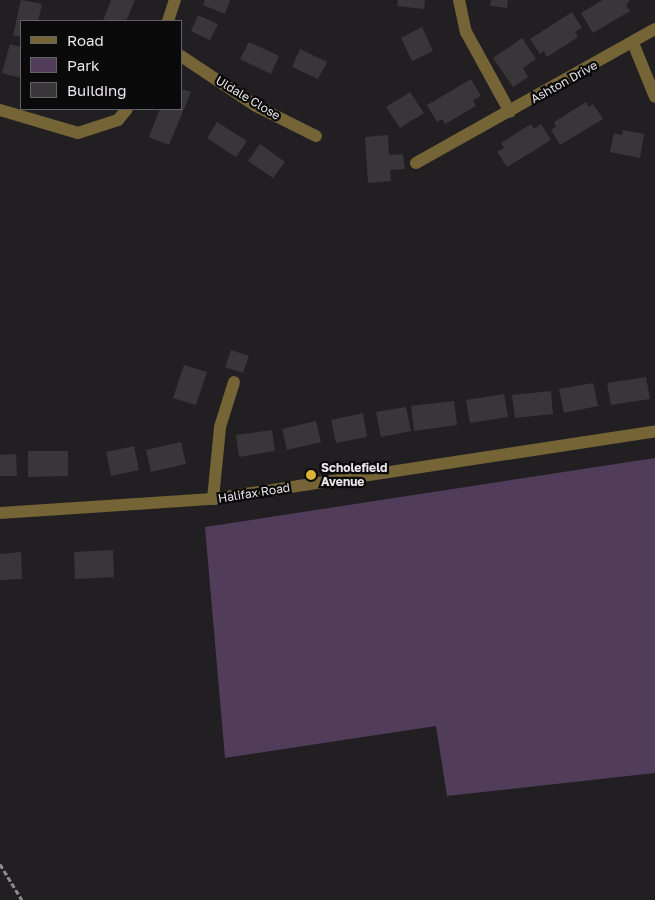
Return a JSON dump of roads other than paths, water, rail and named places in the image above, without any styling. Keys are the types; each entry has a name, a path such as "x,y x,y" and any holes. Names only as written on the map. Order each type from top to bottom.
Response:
{"street":[{"path":"168,20 175,0"},
{"path":"459,0 466,32 510,112"},
{"name":"Ashton Drive","path":"416,163 472,134 655,29"},
{"path":"633,43 655,98"},
{"name":"Uldale Close","path":"182,57 256,106 316,136"},
{"path":"0,110 78,134 118,120 126,110"},
{"path":"213,499 220,426 234,382"},
{"name":"Halifax Road","path":"0,513 213,499 655,431"}],"place":[{"name":"Scholefield Avenue","path":"311,475"}]}
